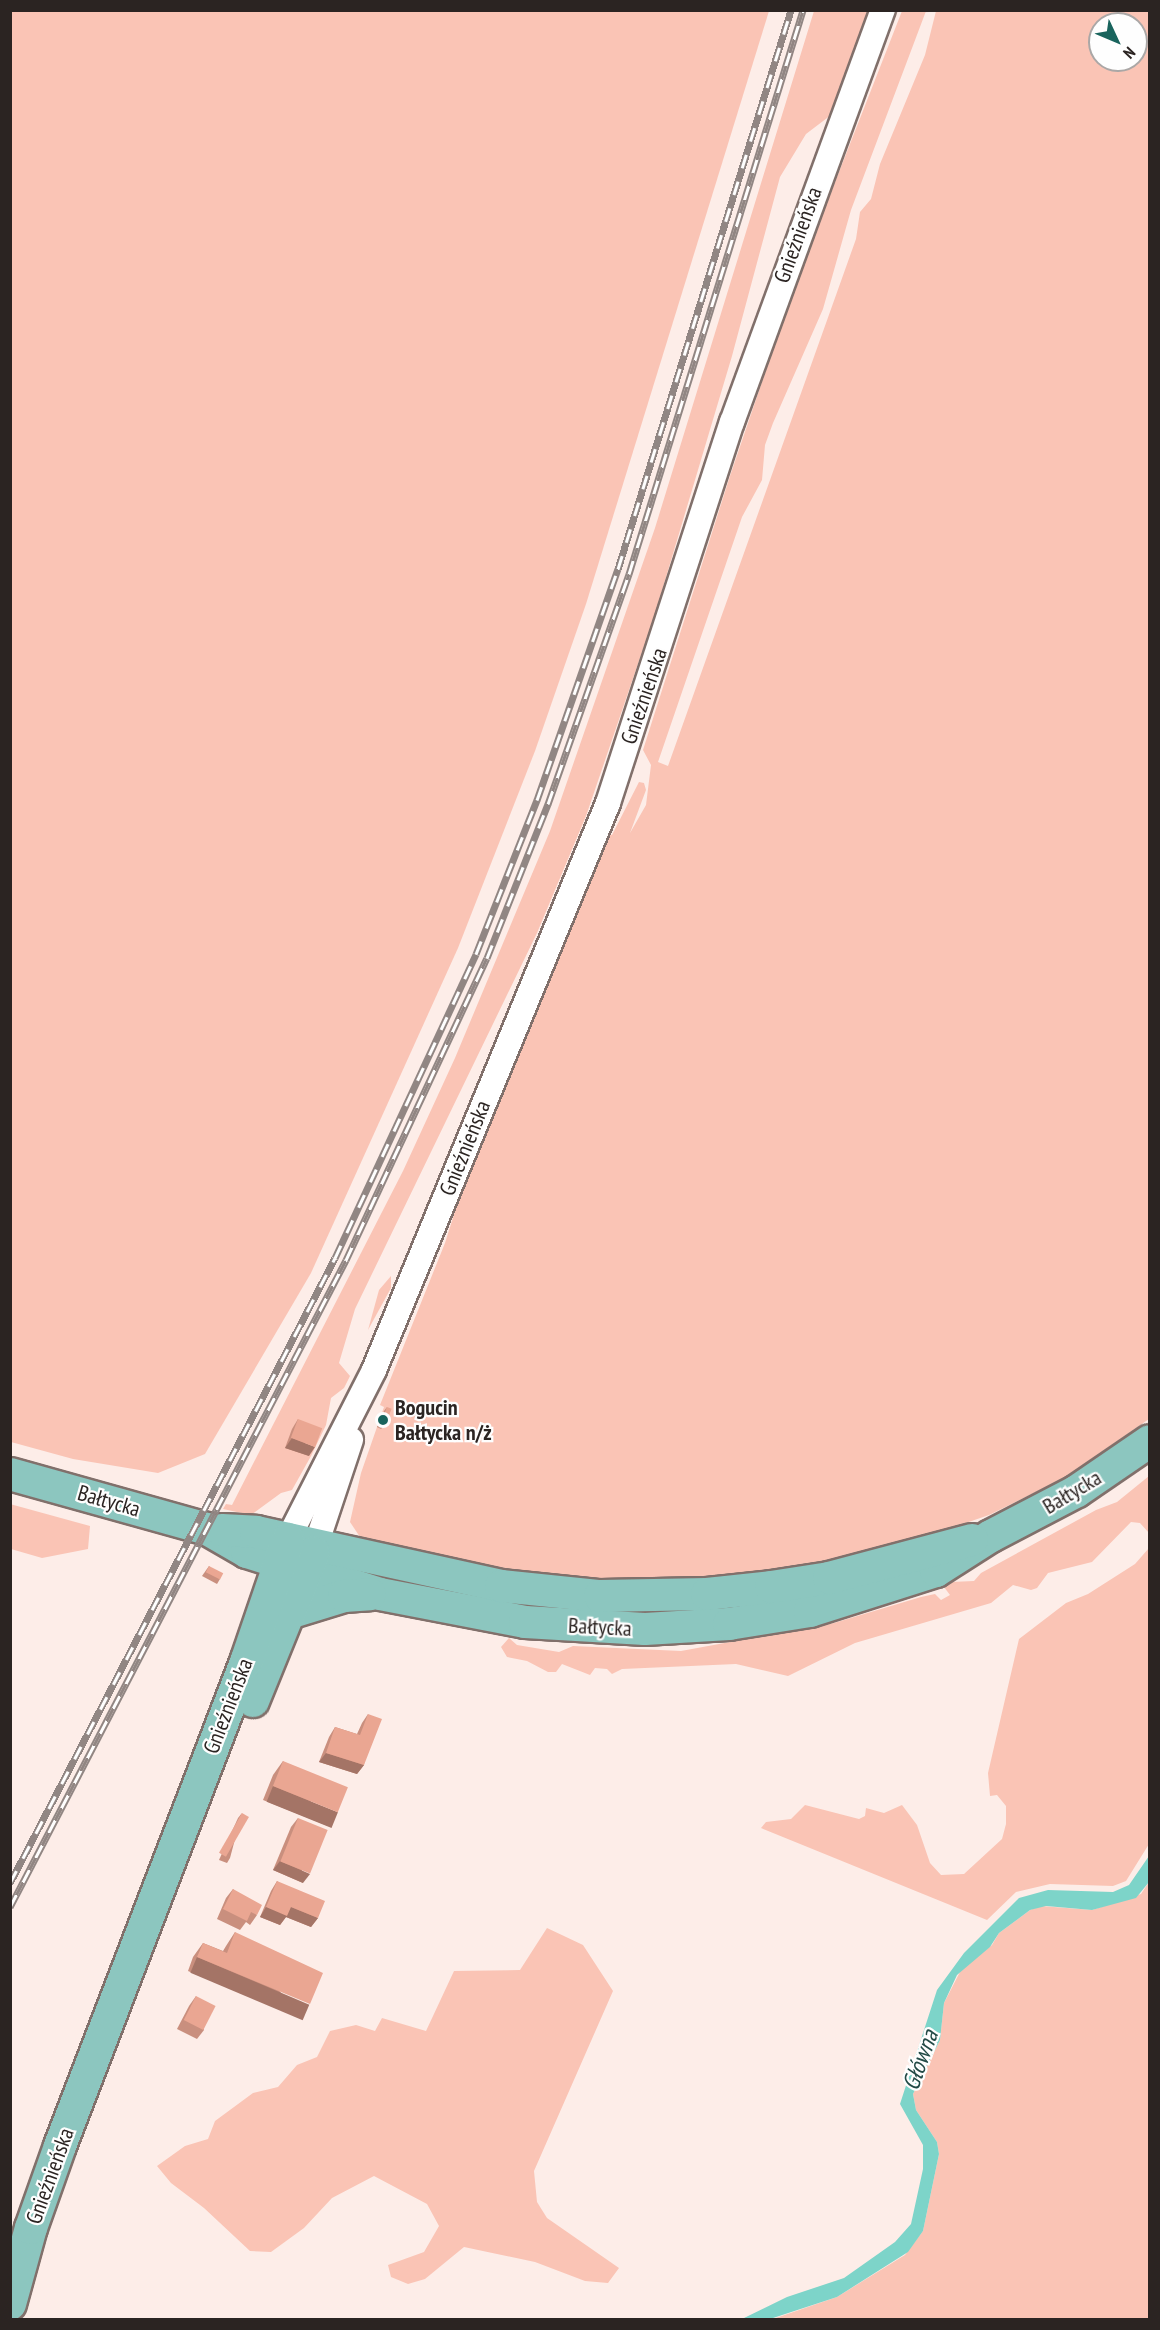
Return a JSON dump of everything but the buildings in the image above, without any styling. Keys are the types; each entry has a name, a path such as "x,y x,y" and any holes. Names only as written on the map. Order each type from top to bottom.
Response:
{"main road":[{"name":"Bałtycka","path":"297,1554 380,1594 487,1617 574,1627 645,1629 729,1624 810,1611 895,1587 936,1571 991,1536 1077,1491 1149,1441"},
{"name":"Bałtycka","path":"10,1474 297,1554 501,1586 600,1596 662,1596 760,1588 829,1578 991,1536"},
{"name":"Gnieźnieńska","path":"97,2050 157,1934 289,1613 297,1554"},
{"name":"Gnieźnieńska","path":"10,2304 31,2228 118,1988 246,1662 297,1554"},
{"path":"289,1613 344,1596 380,1594"}],"street":[{"name":"Gnieźnieńska","path":"297,1554 608,802 736,411 883,10"}],"shaded area":[{"path":"10,11 769,11 586,604 535,751 458,948 311,1273 205,1454 158,1473 73,1459 11,1442"},
{"path":"814,11 873,11 831,115 806,134 780,177 732,356 655,614 586,816 537,933 355,1309 339,1363 350,1376 344,1388 331,1398 326,1425 311,1456 292,1490 281,1493 251,1515 223,1509 226,1504 232,1505 403,1171 455,1058 550,831 655,528"},
{"path":"902,11 926,11 851,210 823,309 765,445 762,480 742,517 658,762 668,766 856,239 860,212 871,199 880,164 925,55 936,11 1149,11 1149,1419 1064,1478 989,1515 855,1561 748,1579 558,1583 362,1540 350,1522 361,1473 384,1407 380,1405 445,1243 467,1173 605,834 612,835 639,782 644,783 646,790 630,833 646,805 651,765 643,750 730,476 796,282"},
{"path":"391,1276 391,1288 368,1330 379,1290"},
{"path":"1149,1476 1149,1533 1140,1523 1131,1522 1092,1562 1048,1573 1037,1588 1031,1590 1013,1585 991,1603 855,1643 788,1676 736,1664 622,1669 612,1674 607,1669 595,1668 590,1675 562,1664 556,1672 548,1672 527,1661 507,1657 501,1647 509,1638 517,1645 559,1652 573,1646 681,1651 834,1623 935,1594 941,1600 950,1595 944,1587 951,1582 974,1581 981,1573 1096,1510 1117,1502"},
{"path":"10,1504 90,1526 88,1549 42,1558 11,1549"},
{"path":"1149,1548 1149,1844 1126,1881 1113,1886 1050,1884 1016,1892 987,1920 761,1828 766,1822 791,1819 805,1805 859,1819 865,1816 866,1808 884,1813 902,1805 917,1825 930,1863 941,1875 964,1874 1002,1839 1006,1824 1006,1806 997,1795 990,1796 988,1773 1019,1639 1066,1603 1088,1594 1135,1564"},
{"path":"1149,1882 1149,2319 770,2320 837,2297 905,2255 923,2231 939,2154 937,2142 916,2110 913,2094 940,2040 944,2003 961,1970 992,1945 999,1933 1030,1910 1041,1906 1092,1910 1141,1894"},
{"path":"547,1928 583,1945 613,1991 534,2171 537,2202 547,2218 619,2268 608,2283 585,2281 535,2262 464,2247 425,2279 408,2284 391,2277 388,2265 424,2252 439,2226 427,2204 374,2176 332,2198 304,2228 271,2252 250,2251 204,2208 171,2183 157,2166 185,2146 208,2139 215,2121 253,2093 278,2087 297,2065 317,2057 330,2031 356,2025 375,2031 382,2018 426,2031 454,1971 520,1970"}],"water":[{"name":"Główna","path":"1149,1856 1149,1882 1136,1898 1092,1910 1046,1906 1030,1910 999,1933 990,1947 957,1975 944,2003 940,2040 913,2094 916,2110 937,2142 939,2154 923,2231 908,2252 837,2297 770,2319 742,2319 787,2297 844,2278 895,2242 911,2224 923,2169 923,2145 900,2104 937,1990 964,1953 1019,1898 1048,1890 1113,1892 1129,1885"}],"railway":[{"path":"10,1883 335,1258 476,954 537,800 618,569 791,10"},
{"path":"10,1907 346,1260 487,958 548,804 629,574 803,10"}],"place":[{"name":"Bogucin Bałtycka n/ż","path":"383,1420"}]}
